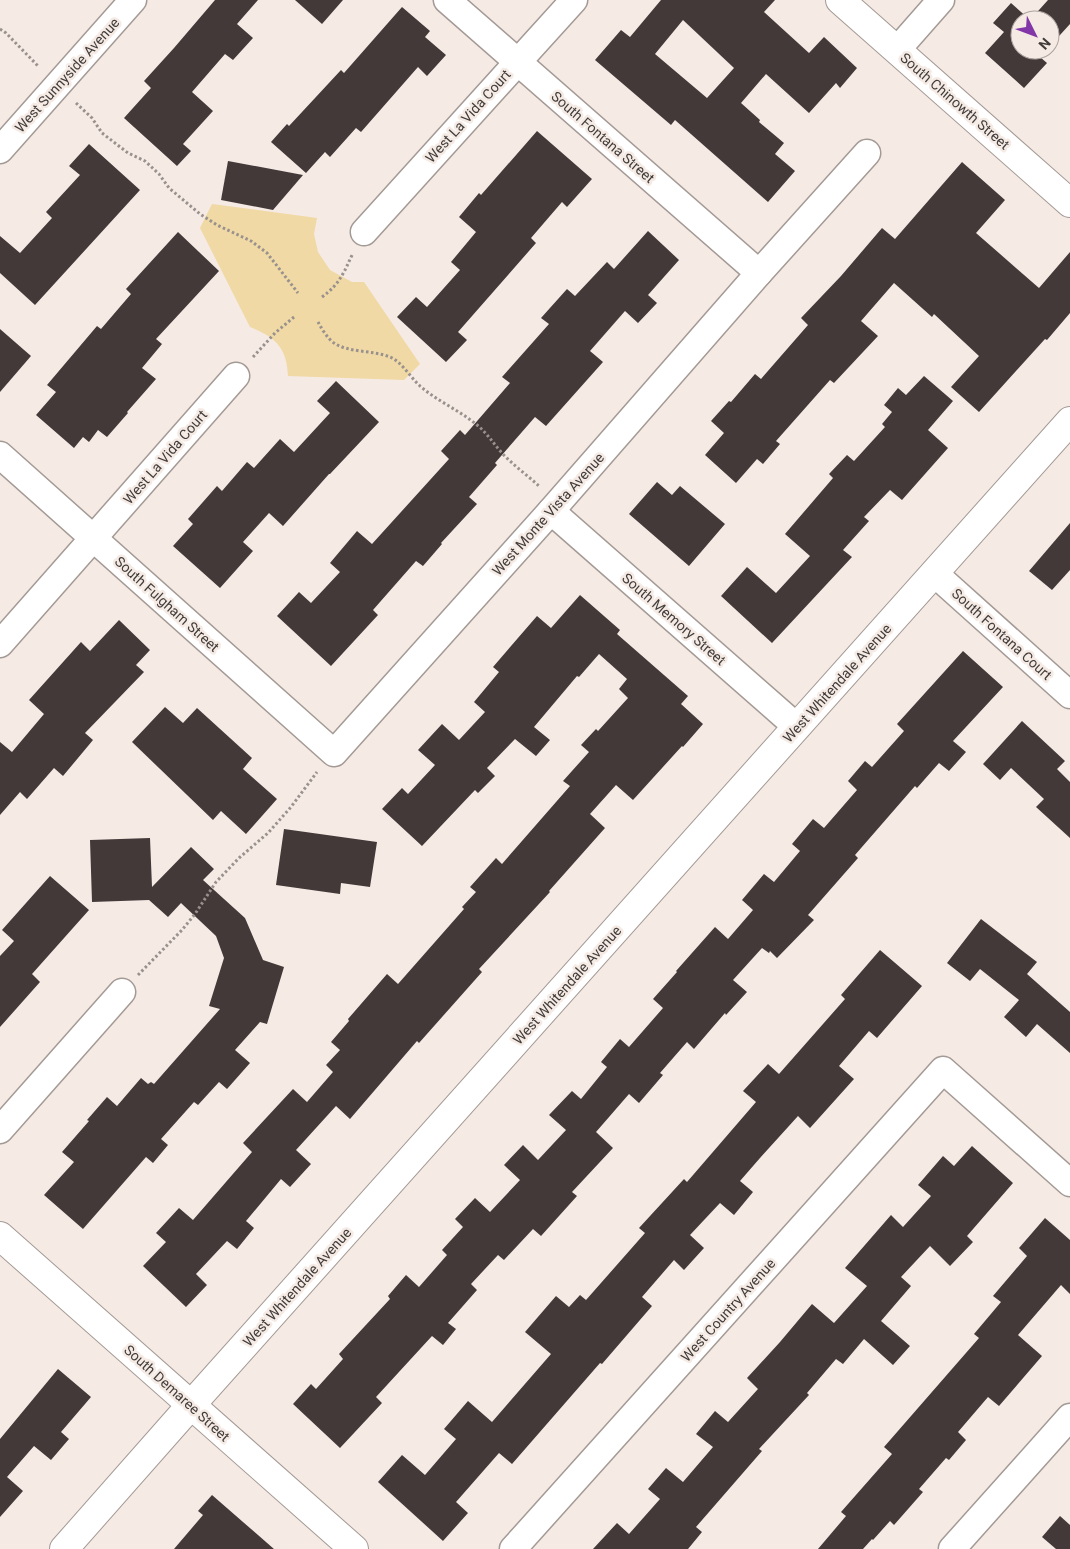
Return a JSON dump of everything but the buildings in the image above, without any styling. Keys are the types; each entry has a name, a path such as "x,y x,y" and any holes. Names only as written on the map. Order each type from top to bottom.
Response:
{"street":[{"name":"West Sunnyside Avenue","path":"0,150 133,0"},
{"name":"South Fontana Street","path":"447,0 759,273"},
{"name":"West La Vida Court","path":"364,232 574,0"},
{"name":"South Chinowth Street","path":"840,0 1070,203"},
{"path":"897,50 941,0"},
{"name":"West Monte Vista Avenue","path":"334,753 551,512 759,273 867,153"},
{"name":"West La Vida Court","path":"0,644 236,376"},
{"name":"West Whitendale Avenue","path":"64,1549 190,1405 1070,421"},
{"name":"South Fulgham Street","path":"0,455 334,753"},
{"name":"South Memory Street","path":"551,512 797,727"},
{"name":"South Fontana Court","path":"934,573 1070,695"},
{"path":"0,1130 122,992"},
{"name":"West Country Avenue","path":"513,1549 943,1070 1070,1183"},
{"name":"South Demaree Street","path":"0,1236 354,1549"},
{"path":"952,1549 1070,1417"}],"path":[{"path":"0,29 6,32 92,118 102,133 128,153 144,161 159,174 169,188 200,214 217,226 251,241 267,253 298,293"},
{"path":"322,298 339,283 364,232"},
{"path":"236,376 275,333 294,317"},
{"path":"318,322 335,343 353,350 373,351 392,358 434,397 476,424 519,470 539,486 551,512"},
{"path":"122,992 182,930 216,882 239,858 268,833 292,807 311,779 334,753"}],"shaded area":[{"path":"212,204 317,218 314,234 318,252 330,270 352,282 364,282 420,364 404,380 288,376 282,350 273,339 250,327 200,228"}]}
